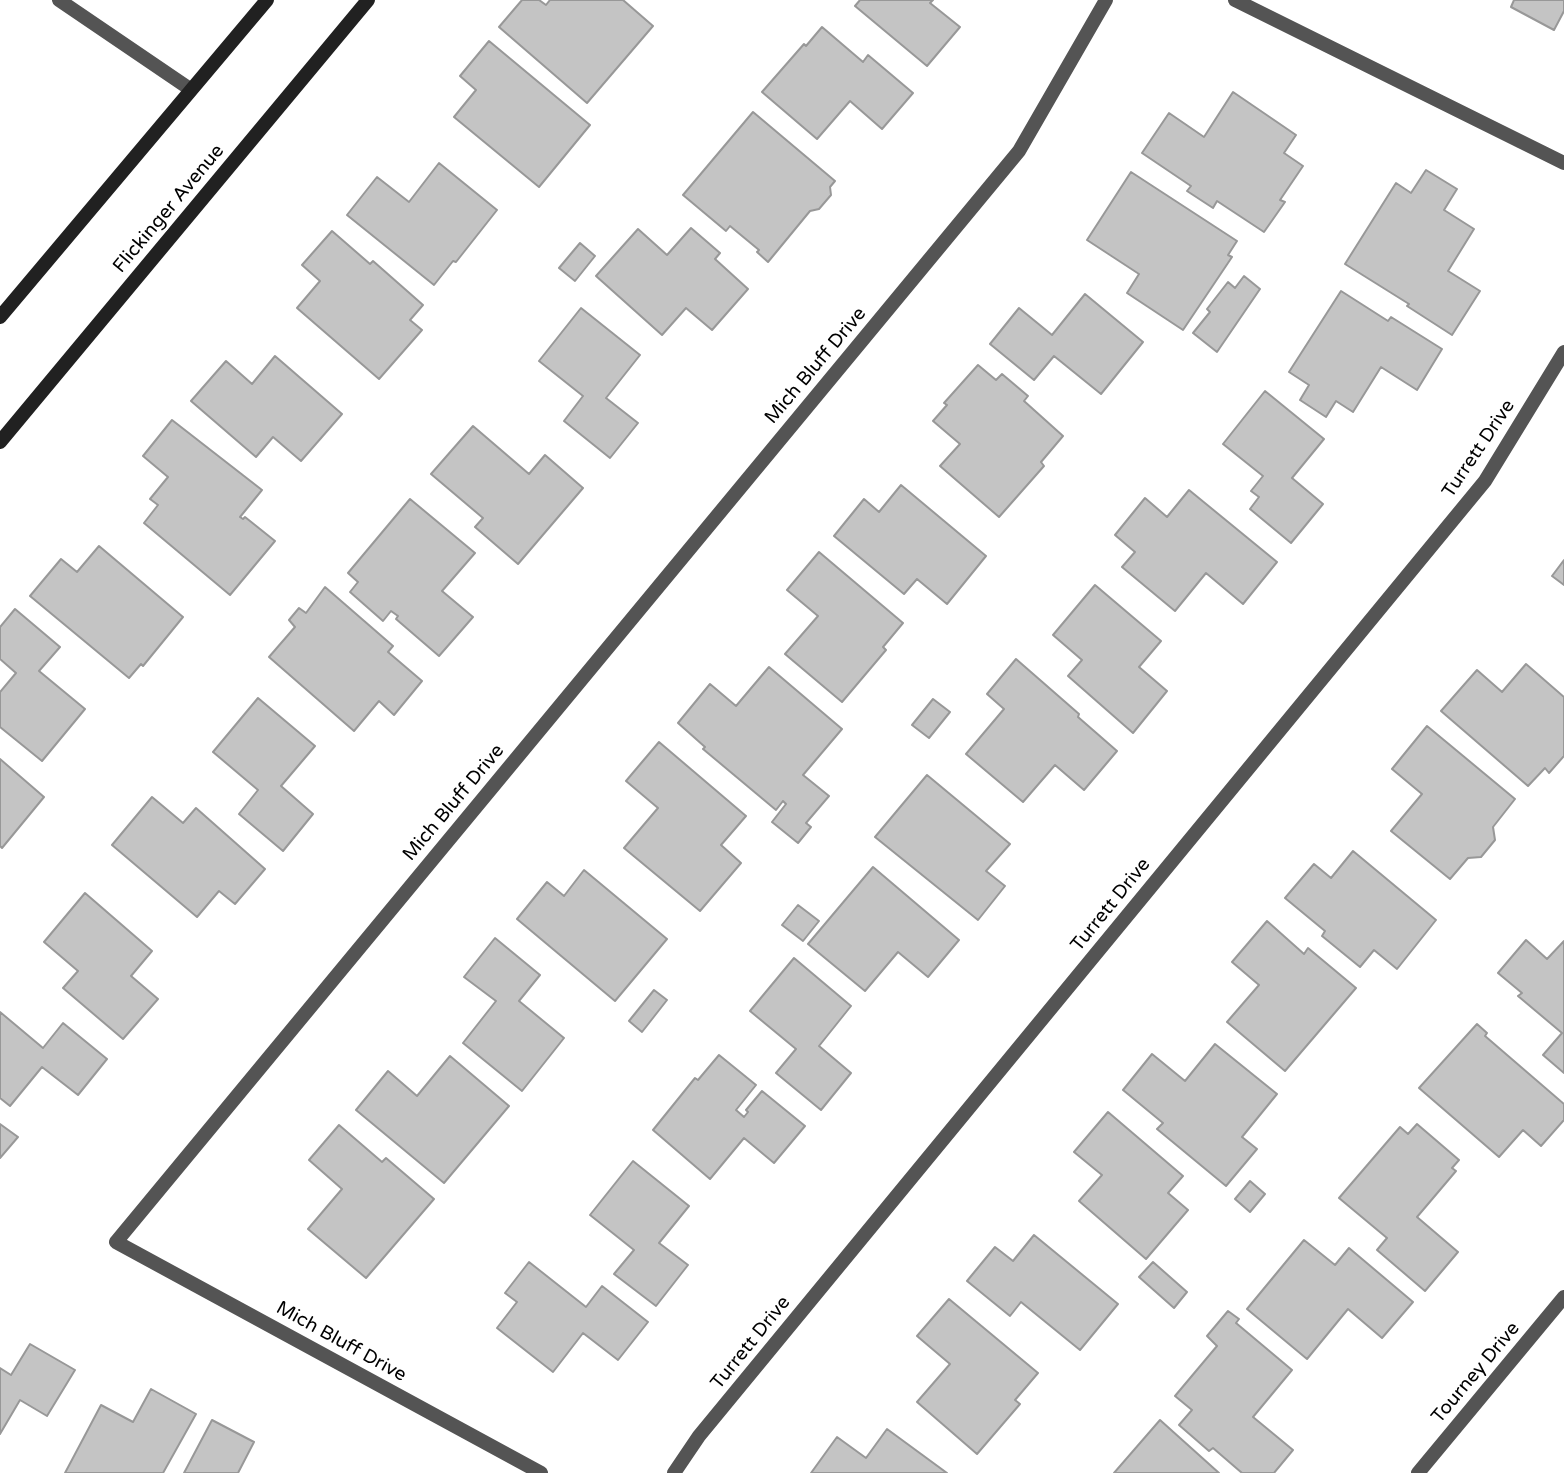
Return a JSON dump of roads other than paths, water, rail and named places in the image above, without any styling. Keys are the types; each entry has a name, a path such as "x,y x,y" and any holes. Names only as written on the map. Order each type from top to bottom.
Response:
{"main road":[{"path":"0,317 267,0"},
{"name":"Flickinger Avenue","path":"0,442 368,0"}],"street":[{"path":"59,0 190,89"},
{"name":"Mich Bluff Drive","path":"541,1473 116,1242 1019,151 1107,0"},
{"path":"1235,0 1564,163"},
{"name":"Turrett Drive","path":"674,1473 699,1436 1485,481 1564,352"},
{"name":"Tourney Drive","path":"1418,1473 1564,1297"}]}
